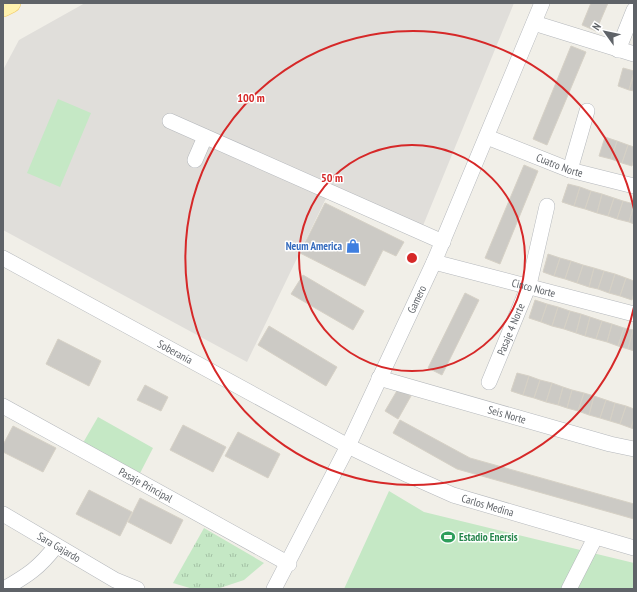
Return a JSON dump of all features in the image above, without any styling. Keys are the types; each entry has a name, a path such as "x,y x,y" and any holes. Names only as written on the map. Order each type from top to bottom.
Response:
{"main road":[{"path":"3,7 11,3"}],"street":[{"name":"Gamero","path":"274,589 289,564 348,446 434,262 542,3"},
{"path":"618,50 634,10"},
{"path":"534,23 634,54"},
{"path":"570,170 587,111"},
{"path":"170,121 443,242"},
{"path":"195,160 205,137"},
{"name":"Cuatro Norte","path":"487,137 570,170 634,186"},
{"name":"Pasaje 4 Norte","path":"489,382 529,285 547,206"},
{"name":"Soberanía","path":"3,258 348,446"},
{"name":"Cinco Norte","path":"434,262 529,285 634,314"},
{"name":"Seis Norte","path":"379,378 610,444 634,449"},
{"name":"Pasaje Principal","path":"3,406 289,564"},
{"name":"Carlos Medina","path":"348,446 453,495 595,538 634,548"},
{"name":"Sara Gajardo","path":"3,514 119,585 137,589"},
{"path":"569,589 595,538"},
{"path":"4,589 32,573 44,562 56,546"}],"shaded area":[{"path":"85,3 514,3 420,233 329,192 247,362 3,230 3,70 19,40"}],"green space":[{"path":"58,99 91,113 60,187 27,173"},
{"path":"98,417 153,448 137,479 80,448"},
{"name":"Estadio Enersis","path":"389,491 424,512 634,563 634,589 344,589"},
{"path":"204,528 264,563 244,580 217,589 193,589 173,583"}],"building":[{"path":"591,3 608,3 596,31 582,25"},
{"path":"571,46 586,52 547,145 533,139"},
{"path":"623,68 634,71 629,90 618,86"},
{"path":"634,75 634,91 629,90"},
{"path":"605,137 617,141 611,159 599,156"},
{"path":"617,141 628,145 622,163 611,159"},
{"path":"628,145 634,147 632,166 622,163"},
{"path":"524,165 538,171 500,264 485,258"},
{"path":"568,184 580,187 574,206 562,202"},
{"path":"580,187 591,191 585,209 574,206"},
{"path":"591,191 602,194 597,213 585,209"},
{"path":"602,194 614,198 608,216 597,213"},
{"path":"614,198 623,201 617,219 608,216"},
{"path":"623,201 634,204 629,222 617,219"},
{"name":"Neum America","path":"325,203 404,242 396,256 383,250 365,286 300,253"},
{"path":"634,205 634,224 629,222"},
{"path":"548,254 560,258 554,276 543,272"},
{"path":"560,258 571,261 565,279 554,276"},
{"path":"571,261 583,265 577,283 565,279"},
{"path":"583,265 594,268 589,287 577,283"},
{"path":"594,268 604,271 598,289 589,287"},
{"path":"604,271 615,274 609,293 598,289"},
{"path":"615,274 626,278 620,296 609,293"},
{"path":"303,275 364,311 353,330 291,294"},
{"path":"626,278 634,281 632,300 620,296"},
{"path":"465,293 479,300 442,375 428,368"},
{"path":"535,300 547,304 541,322 529,318"},
{"path":"547,304 558,307 552,326 541,322"},
{"path":"558,307 570,311 564,329 552,326"},
{"path":"570,311 581,314 576,333 564,329"},
{"path":"581,314 590,317 585,336 576,333"},
{"path":"590,317 602,321 596,339 585,336"},
{"path":"602,321 612,324 607,342 596,339"},
{"path":"612,324 624,328 618,346 607,342"},
{"path":"269,326 337,367 326,386 258,345"},
{"path":"624,328 633,330 628,349 618,346"},
{"path":"633,330 634,331 634,351 628,349"},
{"path":"58,339 101,361 89,386 46,364"},
{"path":"517,373 529,376 523,395 511,391"},
{"path":"529,376 540,380 534,398 523,395"},
{"path":"540,380 552,383 546,402 534,398"},
{"path":"552,383 563,387 558,405 546,402"},
{"path":"145,385 168,397 161,411 137,400"},
{"path":"563,387 572,390 567,408 558,405"},
{"path":"398,389 411,396 398,419 385,411"},
{"path":"572,390 584,393 578,411 567,408"},
{"path":"584,393 594,396 589,415 578,411"},
{"path":"594,396 606,400 600,418 589,415"},
{"path":"606,400 615,403 610,421 600,418"},
{"path":"615,403 626,406 620,424 610,421"},
{"path":"626,406 634,409 634,418 631,428 620,424"},
{"path":"634,418 634,429 631,428"},
{"path":"400,420 470,458 634,504 634,519 457,469 393,433"},
{"path":"183,425 226,447 213,472 170,450"},
{"path":"13,426 56,448 43,472 3,452 3,445"},
{"path":"238,432 280,454 268,478 225,456"},
{"path":"89,490 132,512 120,536 76,514"},
{"path":"140,498 183,520 171,544 128,522"}],"place":[{"name":"Neum America","path":"353,246"},
{"name":"Estadio Enersis","path":"448,537"}]}
